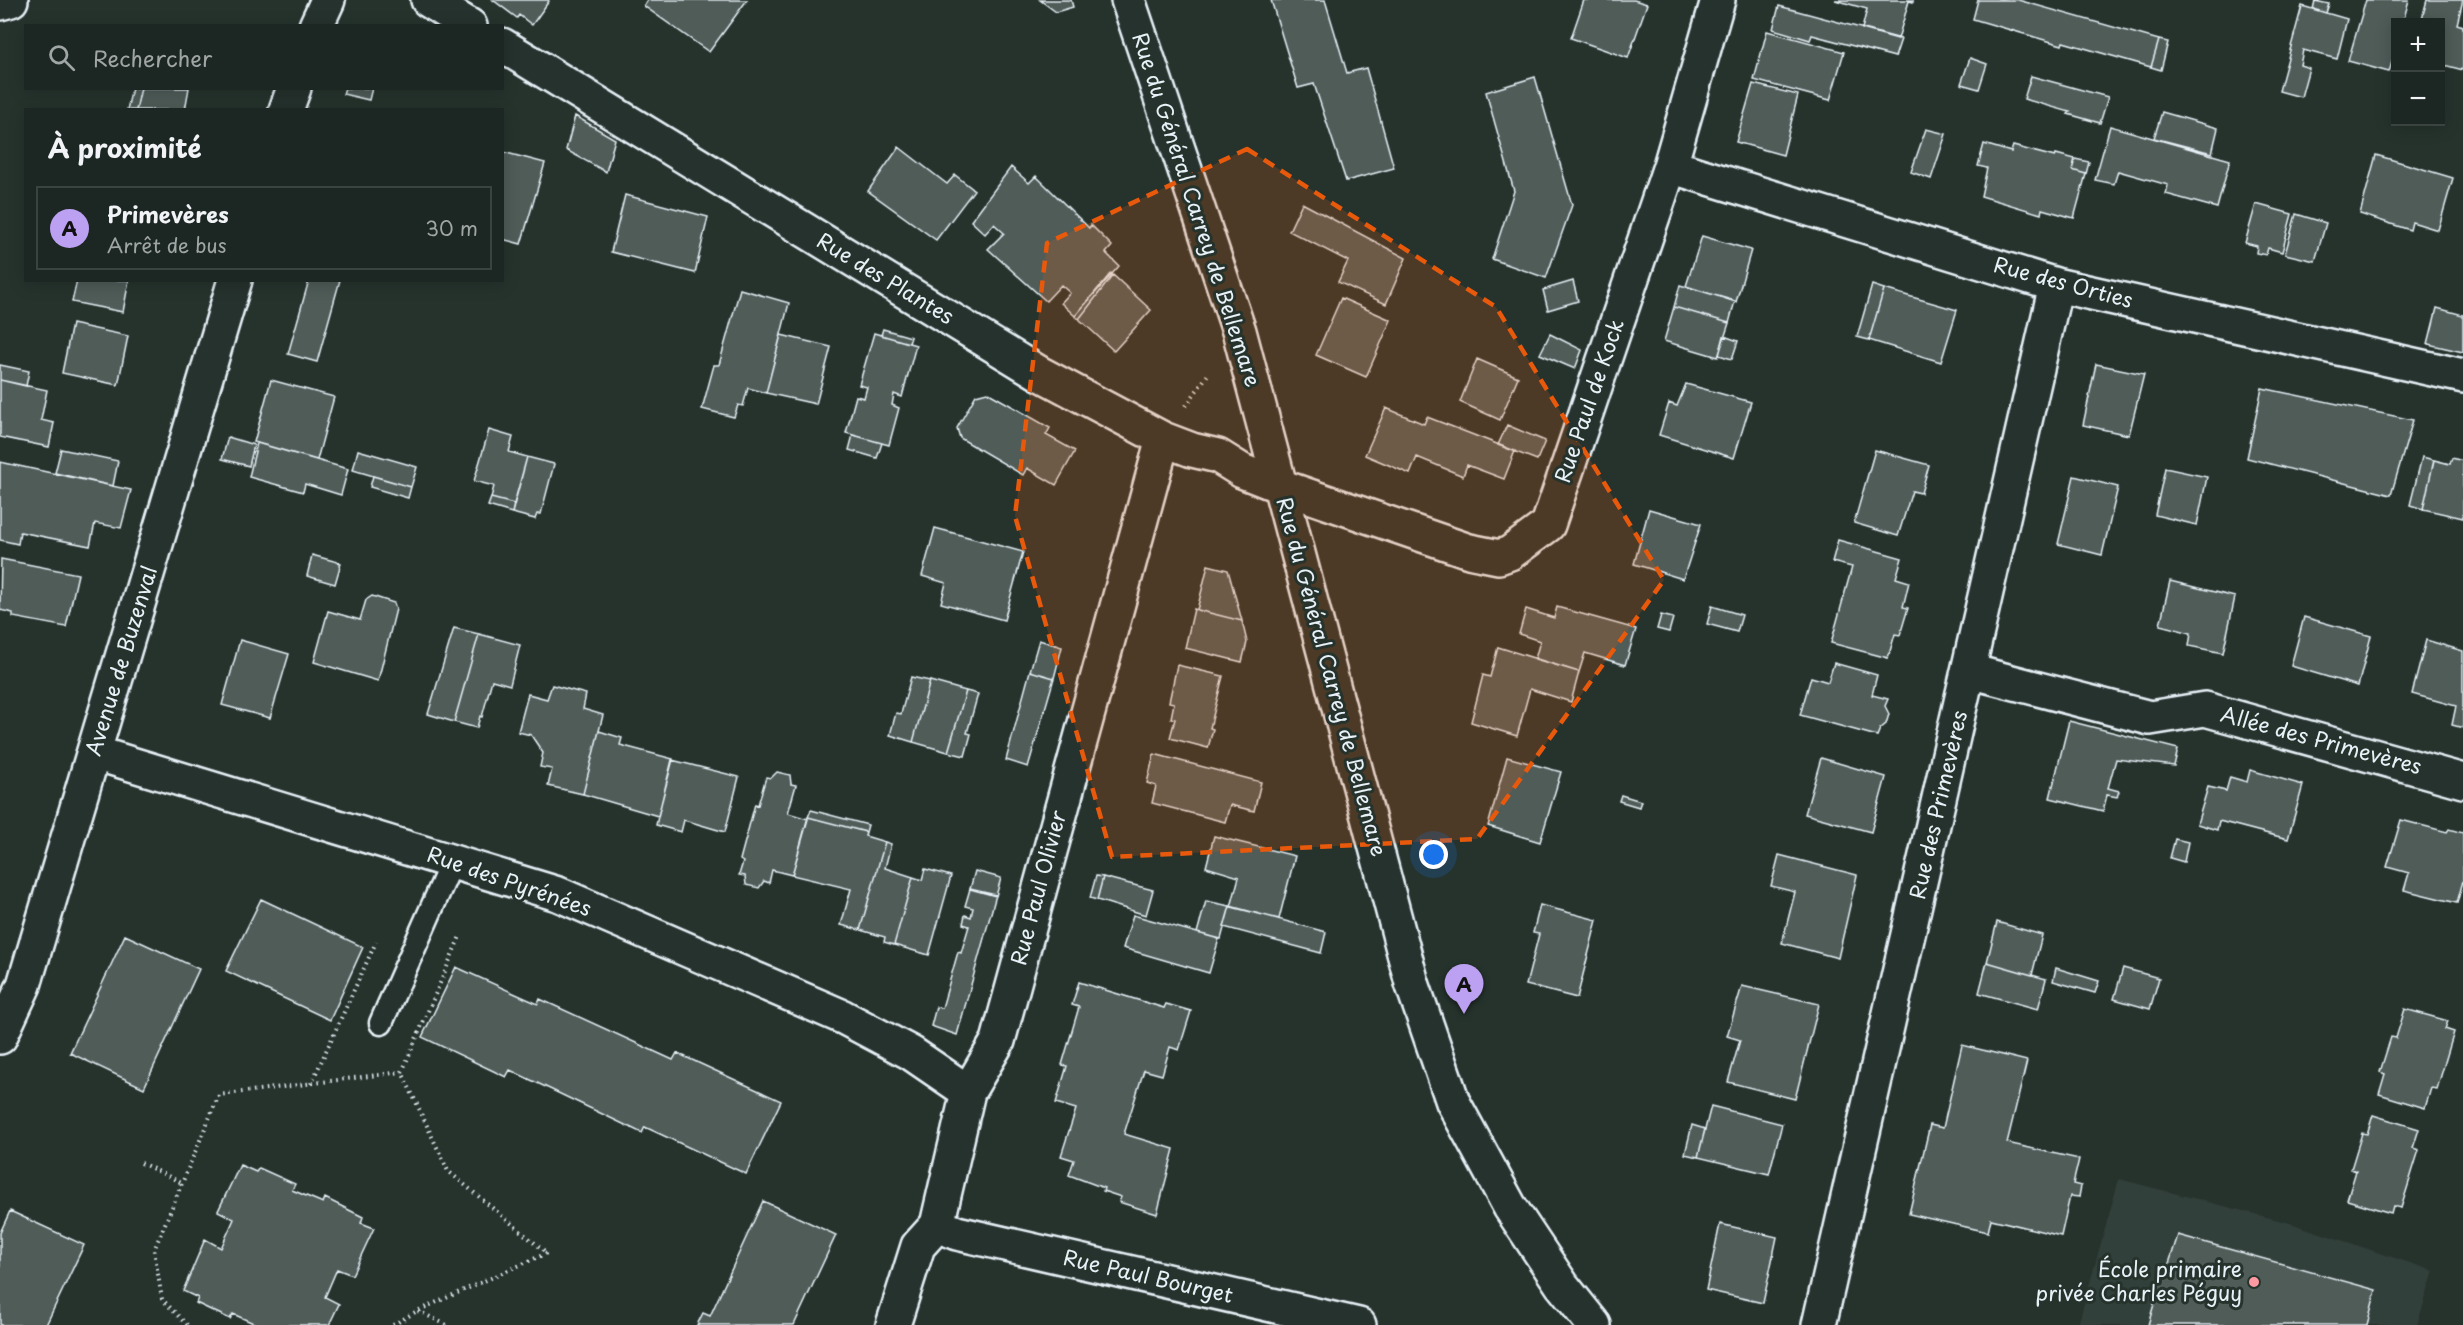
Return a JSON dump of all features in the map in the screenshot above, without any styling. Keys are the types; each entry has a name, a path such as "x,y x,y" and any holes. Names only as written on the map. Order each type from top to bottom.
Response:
{"street":[{"path":"0,3 10,0"},
{"path":"317,24 328,0"},
{"path":"428,0 467,24"},
{"name":"Rue du Général Carrey de Bellemare","path":"1128,0 1239,331 1412,982 1453,1102 1510,1207 1562,1285 1594,1325"},
{"name":"Rue Paul de Kock","path":"1280,486 1469,551 1499,557 1510,553 1548,525 1670,166 1718,0"},
{"name":"Rue des Plantes","path":"504,46 1039,373 1162,439 1192,450 1218,456 1242,471 1280,486"},
{"path":"287,108 293,90"},
{"name":"Rue des Orties","path":"1670,166 2056,285 2463,376"},
{"name":"Avenue de Buzenval","path":"0,1037 24,985 234,282"},
{"name":"Rue des Primevères","path":"1819,1325 2056,285"},
{"name":"Rue Paul Olivier","path":"893,1325 918,1246 937,1225 968,1092 998,1041 1162,439"},
{"name":"Allée des Primevères","path":"1969,671 2150,718 2205,709 2463,781"},
{"name":"Rue des Pyrénées","path":"95,753 558,894 843,1017 911,1053 968,1092"},
{"name":"Rue Paul Bourget","path":"937,1225 957,1233 1359,1325"}],"lane":[{"path":"381,1023 452,862"}],"path":[{"path":"1162,439 1239,331"},
{"path":"393,1325 417,1311 547,1253 447,1172 402,1072 486,872"},
{"path":"311,1084 379,936"},
{"path":"187,1325 162,1299 154,1250 219,1095 402,1072"},
{"path":"141,1163 183,1183"},
{"path":"417,1311 447,1325"}],"highlighted area":[{"path":"1247,149 1496,307 1664,580 1477,839 1112,857 1015,516 1047,243"}],"shaded area":[{"path":"2119,1179 2290,1223 2434,1271 2417,1325 2078,1325"}],"building":[{"path":"493,0 549,1 532,25 519,15 517,18"},
{"path":"648,0 747,0 709,52 644,6"},
{"path":"1040,0 1071,0 1073,7 1056,12"},
{"path":"1271,0 1325,0 1347,73 1366,68 1394,168 1346,181 1314,84 1298,88"},
{"path":"1584,0 1634,0 1647,4 1628,58 1571,38"},
{"path":"1835,0 1913,0 1913,2 1909,1 1898,39 1862,29 1867,9"},
{"path":"1978,0 2018,0 2159,40 2151,67 2063,42 2062,45 1973,19"},
{"path":"2366,0 2409,0 2404,18 2391,18 2389,72 2348,61"},
{"path":"2427,0 2463,0 2457,24 2463,26 2463,70 2445,65 2445,18 2422,18"},
{"path":"2315,1 2329,4 2326,13 2313,9"},
{"path":"1779,6 1901,39 1895,57 1812,35 1810,40 1773,29"},
{"path":"2302,6 2347,19 2337,59 2303,50 2300,65 2309,68 2301,97 2279,91"},
{"path":"1767,31 1844,52 1830,100 1754,80"},
{"path":"2159,40 2168,42 2161,70 2151,67"},
{"path":"1970,58 1987,64 1979,89 1961,84"},
{"path":"2031,76 2108,97 2100,123 2024,99"},
{"path":"1535,77 1572,205 1546,278 1492,259 1514,191 1486,92"},
{"path":"1753,84 1798,95 1783,155 1736,142"},
{"path":"132,90 141,90 136,108 127,108"},
{"path":"141,90 189,90 185,108 136,108"},
{"path":"344,90 372,90 369,100 343,94"},
{"path":"2162,112 2218,128 2212,153 2154,138"},
{"path":"575,116 615,139 606,172 566,150"},
{"path":"2110,126 2230,160 2217,208 2166,194 2168,185 2118,171 2114,184 2095,180"},
{"path":"1926,129 1946,134 1931,179 1911,172"},
{"path":"1984,144 2011,152 2013,146 2055,157 2056,154 2075,159 2072,170 2086,174 2074,218 2042,209 2041,214 1981,196 1987,168 1978,166"},
{"path":"899,147 947,184 955,175 974,190 936,240 868,191"},
{"path":"504,152 545,163 521,244 504,240"},
{"path":"2376,155 2453,178 2438,230 2412,222 2410,230 2360,214"},
{"path":"2075,159 2089,162 2086,174 2072,170"},
{"path":"1011,167 1029,183 1036,176 1089,228 1091,225 1112,246 1106,253 1119,266 1075,316 1061,303 1070,293 1061,285 1046,301 988,249 1004,233 994,224 985,234 971,221"},
{"path":"625,195 708,217 695,273 611,252"},
{"path":"1302,203 1406,258 1386,304 1338,282 1348,261 1289,231"},
{"path":"2256,204 2292,214 2282,252 2268,248 2266,255 2256,253 2257,246 2245,243"},
{"path":"2296,214 2326,223 2315,261 2285,254"},
{"path":"1702,236 1751,250 1736,302 1686,286"},
{"path":"1111,273 1113,275 1079,319 1075,316"},
{"path":"1113,275 1151,310 1114,351 1079,319"},
{"path":"1573,281 1578,301 1548,310 1543,290"},
{"path":"77,282 129,282 123,312 72,302"},
{"path":"308,282 339,282 317,362 288,354"},
{"path":"1680,285 1735,301 1729,323 1674,307"},
{"path":"1872,285 1884,289 1869,340 1857,337"},
{"path":"740,289 789,303 766,393 748,388 743,406 738,405 734,417 702,409 714,365 719,365"},
{"path":"1884,289 1957,310 1941,362 1869,340"},
{"path":"1341,298 1391,320 1366,377 1316,355"},
{"path":"1674,307 1729,323 1718,357 1664,341"},
{"path":"2437,308 2463,315 2463,352 2428,344"},
{"path":"72,324 128,336 118,385 62,373"},
{"path":"883,329 911,337 909,343 881,335"},
{"path":"874,333 916,345 902,397 894,394 892,405 899,408 889,445 846,433 856,396 864,398 867,387 859,385"},
{"path":"1550,334 1582,350 1575,369 1540,354"},
{"path":"781,335 831,347 816,404 766,393"},
{"path":"1724,336 1738,341 1732,359 1719,355"},
{"path":"1477,359 1518,377 1500,420 1460,402"},
{"path":"2096,364 2144,374 2129,435 2083,425"},
{"path":"0,365 29,371 26,386 0,380"},
{"path":"0,380 47,390 41,420 54,423 49,447 0,437"},
{"path":"271,380 334,397 317,460 254,442"},
{"path":"1686,384 1751,402 1734,458 1659,435 1669,403 1677,406"},
{"path":"2262,388 2413,420 2391,495 2247,458"},
{"path":"987,392 1050,428 1046,435 1075,451 1056,485 1027,468 1023,475 960,438 957,428 976,395"},
{"path":"1386,408 1424,424 1427,417 1515,451 1504,479 1467,465 1463,476 1417,457 1410,474 1365,455"},
{"path":"1507,425 1545,441 1537,460 1498,445"},
{"path":"489,430 513,437 509,452 527,457 514,504 491,498 494,486 474,481"},
{"path":"853,435 882,443 877,458 849,450"},
{"path":"228,437 254,445 249,466 222,459"},
{"path":"257,443 348,469 341,495 305,484 303,492 249,477"},
{"path":"61,449 118,461 113,486 55,473"},
{"path":"358,450 417,467 411,487 353,470"},
{"path":"1875,450 1929,465 1921,493 1912,491 1898,536 1854,523"},
{"path":"527,457 554,464 541,514 537,514 535,519 512,513"},
{"path":"2422,457 2434,460 2423,509 2410,505"},
{"path":"2452,458 2463,461 2463,518 2423,509 2434,460 2450,464"},
{"path":"0,462 131,490 121,528 95,523 90,546 20,532 18,544 0,540"},
{"path":"2165,468 2207,477 2197,525 2155,515"},
{"path":"373,476 411,487 408,498 370,487"},
{"path":"2074,476 2118,487 2102,555 2058,544"},
{"path":"491,498 514,504 512,513 488,506"},
{"path":"1649,509 1701,524 1683,579 1634,564"},
{"path":"935,528 1023,552 1004,620 941,603 946,583 922,576"},
{"path":"1838,540 1902,558 1896,578 1909,582 1903,607 1908,608 1900,635 1895,634 1888,658 1831,643 1852,567 1832,562"},
{"path":"312,555 341,563 335,584 307,576"},
{"path":"1,559 78,574 66,627 13,617 13,613 0,610"},
{"path":"1208,565 1228,570 1242,621 1197,610"},
{"path":"2170,581 2235,597 2223,653 2189,646 2191,633 2160,625"},
{"path":"372,596 394,603 396,609 378,681 314,662 328,611 360,620 366,600"},
{"path":"1712,606 1742,615 1737,632 1707,624"},
{"path":"1557,607 1636,629 1625,665 1585,653 1579,672 1535,659 1540,641 1519,634 1526,609 1554,618"},
{"path":"1194,609 1242,621 1247,642 1242,662 1185,648"},
{"path":"1661,615 1673,618 1669,632 1657,629"},
{"path":"2304,617 2371,636 2358,686 2291,666"},
{"path":"454,628 479,634 454,722 428,714"},
{"path":"479,634 520,645 510,685 492,680 477,728 454,722"},
{"path":"240,640 289,654 270,718 222,705"},
{"path":"1039,640 1062,647 1054,678 1030,671"},
{"path":"2426,640 2463,651 2463,728 2452,725 2456,706 2412,694"},
{"path":"1498,647 1579,672 1571,702 1530,689 1517,736 1471,722 1483,675 1490,677"},
{"path":"1834,663 1877,675 1872,695 1888,699 1885,706 1889,714 1886,724 1877,736 1800,715 1811,677 1828,682"},
{"path":"1177,665 1223,676 1210,728 1213,729 1208,748 1170,738 1175,719 1171,718 1174,703 1169,702"},
{"path":"1030,671 1054,678 1028,767 1006,760"},
{"path":"911,677 930,681 913,742 890,735 896,713 901,714"},
{"path":"930,681 966,691 948,752 913,742"},
{"path":"552,685 586,694 583,709 603,715 583,794 548,786 552,769 540,767 543,753 531,735 518,732 528,694 547,699"},
{"path":"966,691 978,694 967,733 971,734 965,756 948,752"},
{"path":"2069,721 2178,749 2174,766 2116,759 2108,788 2119,791 2117,797 2107,795 2103,811 2050,798"},
{"path":"599,731 622,738 620,745 673,759 658,816 583,794"},
{"path":"1154,754 1261,782 1254,811 1230,805 1225,822 1152,803 1156,786 1147,783"},
{"path":"1507,757 1561,772 1540,842 1488,826"},
{"path":"1821,758 1886,777 1871,832 1805,814"},
{"path":"672,760 739,777 725,832 684,820 681,832 656,825"},
{"path":"2250,770 2303,785 2288,839 2219,821 2217,830 2197,824 2208,787 2226,791 2230,777 2247,782"},
{"path":"777,772 790,775 791,784 796,785 788,813 808,819 792,875 772,870 769,883 764,881 759,888 746,885 745,876 739,875 743,862 740,860 755,804 758,805 766,777 771,778"},
{"path":"1621,795 1641,801 1639,807 1619,801"},
{"path":"811,810 868,825 866,832 808,817"},
{"path":"808,817 866,832 865,836 885,842 860,930 841,925 851,889 792,875"},
{"path":"2401,820 2447,832 2449,829 2463,833 2463,881 2457,903 2404,890 2409,873 2387,867"},
{"path":"1214,836 1295,856 1279,919 1231,907 1239,877 1206,867"},
{"path":"2175,839 2188,842 2184,862 2170,858"},
{"path":"885,842 891,844 885,868 913,877 894,945 884,942 885,937 860,930"},
{"path":"1779,855 1857,875 1838,958 1782,943 1795,892 1771,886"},
{"path":"925,869 951,876 929,955 894,945 913,877 922,880"},
{"path":"975,871 1001,878 996,896 970,889"},
{"path":"1096,876 1103,877 1097,900 1090,898"},
{"path":"1103,877 1153,890 1146,915 1097,900"},
{"path":"970,889 996,895 957,1035 931,1026 936,1007 942,1008 958,952 961,953 969,926 963,924 965,915 971,917 973,908 965,906"},
{"path":"261,899 363,947 330,1020 226,971"},
{"path":"1206,901 1230,906 1221,939 1197,933"},
{"path":"1540,905 1597,920 1577,998 1526,985 1539,934 1533,933"},
{"path":"1230,906 1326,932 1321,953 1224,927"},
{"path":"1133,915 1219,939 1209,973 1123,948"},
{"path":"1997,922 2042,935 2032,975 1987,962"},
{"path":"125,935 199,969 144,1088 70,1053"},
{"path":"1987,962 2046,979 2038,1009 1979,993"},
{"path":"456,967 538,1004 540,999 673,1060 677,1053 781,1101 746,1174 645,1127 642,1133 510,1070 506,1077 422,1037"},
{"path":"2056,968 2099,981 2095,993 2053,981"},
{"path":"2123,968 2159,978 2150,1009 2114,999"},
{"path":"1079,982 1164,1008 1166,1004 1191,1011 1179,1050 1170,1047 1162,1075 1144,1070 1124,1134 1174,1149 1157,1214 1119,1202 1121,1197 1069,1175 1074,1160 1061,1156 1076,1109 1056,1103 1067,1066 1062,1065 1079,1007 1072,1005"},
{"path":"1742,986 1819,1004 1795,1099 1728,1082 1740,1040 1727,1036"},
{"path":"2405,1009 2448,1021 2445,1029 2454,1032 2437,1089 2431,1088 2425,1108 2379,1094 2385,1074 2380,1072 2391,1037 2396,1038"},
{"path":"1962,1045 2027,1061 2007,1143 2079,1159 2073,1184 2081,1186 2079,1197 2070,1196 2061,1236 1991,1219 1988,1232 1909,1214 1930,1125 1943,1128"},
{"path":"1711,1106 1782,1124 1769,1174 1698,1157"},
{"path":"2373,1115 2419,1129 2413,1148 2419,1150 2401,1208 2393,1206 2391,1213 2347,1200 2356,1171 2351,1169 2362,1133 2367,1134"},
{"path":"1692,1125 1705,1129 1698,1157 1685,1154"},
{"path":"240,1165 256,1172 259,1168 295,1184 292,1190 323,1203 325,1198 363,1217 361,1223 374,1228 352,1275 337,1269 325,1297 339,1304 329,1325 258,1325 233,1314 230,1319 196,1303 198,1298 183,1291 205,1239 221,1248 234,1219 218,1211"},
{"path":"763,1201 836,1235 794,1325 697,1325 703,1313 710,1316"},
{"path":"10,1211 84,1245 46,1325 0,1325 0,1233"},
{"path":"1720,1224 1777,1237 1763,1303 1706,1290"},
{"name":"École primaire privée Charles Péguy","path":"2178,1235 2376,1290 2367,1325 2148,1325 2164,1269 2167,1270"}],"place":[{"name":"Primevères","path":"1464,1014"},
{"name":"École primaire privée Charles Péguy","path":"2254,1282"}]}
